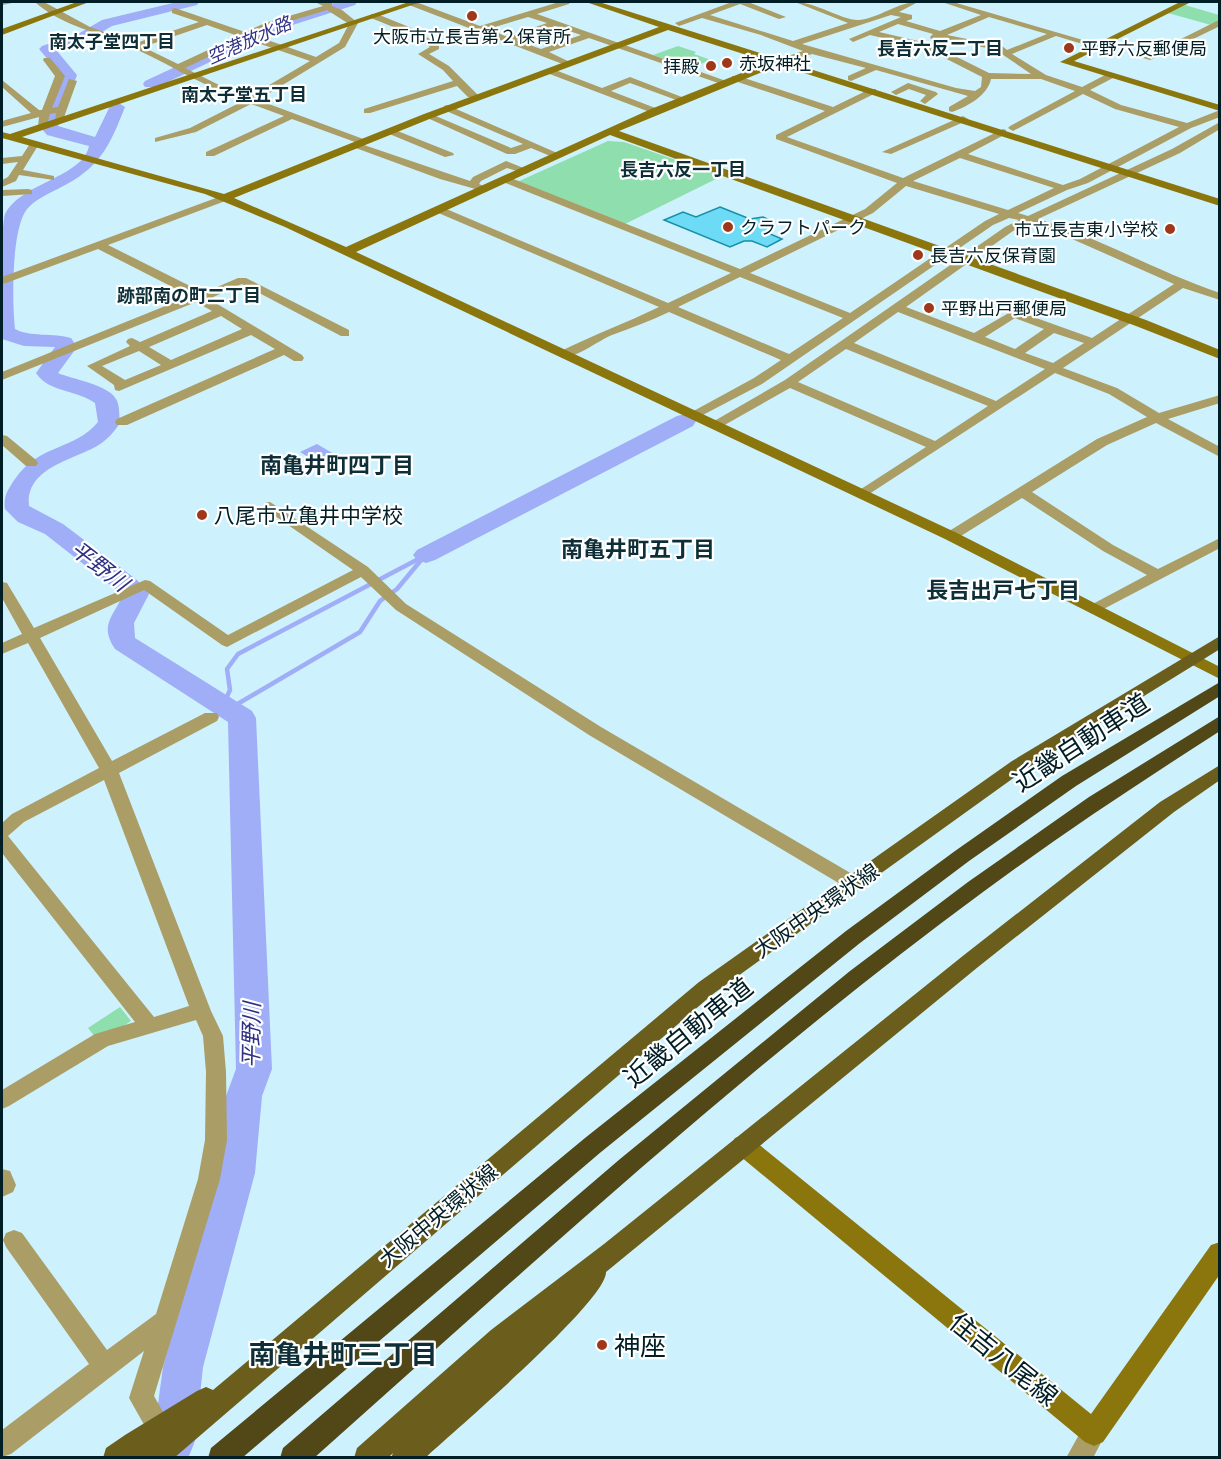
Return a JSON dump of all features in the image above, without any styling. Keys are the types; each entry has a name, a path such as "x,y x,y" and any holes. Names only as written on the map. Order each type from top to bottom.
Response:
{"highway":[{"name":"近畿自動車道","path":"221,1458 593,1145 853,937 962,856 1069,781 1220,688"},
{"path":"293,1458 628,1167 885,957 1070,821 1220,722"}],"main road":[{"name":"大阪中央環状線","path":"153,1458 706,988 1019,765 1189,658 1220,641"},
{"path":"367,1458 500,1339 613,1252 743,1145 1167,807 1220,771"},
{"path":"404,1458 556,1322 613,1252"},
{"name":"大阪中央環状線","path":"116,1458 134,1444 247,1377"}],"street":[{"path":"2,3 13,2"},
{"path":"39,2 93,31 137,46 192,77 249,101 293,115 444,177 486,189"},
{"path":"2,32 84,2"},
{"path":"4,138 43,127 414,2 568,63"},
{"path":"480,29 566,2"},
{"path":"591,2 617,4 873,91 963,119 1008,130"},
{"path":"2,281 210,204 447,108 700,15 740,2 782,17"},
{"path":"799,2 856,23"},
{"path":"794,45 914,2"},
{"path":"946,2 1096,45"},
{"path":"1186,2 1065,62 1220,108"},
{"path":"177,68 268,25 323,4 354,23"},
{"path":"839,17 850,12 844,7"},
{"path":"175,11 317,60"},
{"path":"853,39 909,17 890,12"},
{"path":"529,14 724,82"},
{"path":"923,45 938,35 989,14"},
{"path":"700,15 764,33 811,51 955,91 975,94"},
{"path":"374,16 411,31 436,47 422,54 446,68 476,98"},
{"path":"137,46 207,22"},
{"path":"900,22 938,35 993,46 1007,53 1021,66 1043,77 1101,97 1118,106 1193,124 1218,127"},
{"path":"158,141 193,130 249,101 342,45 354,23"},
{"path":"507,40 556,23"},
{"path":"1147,58 1220,23"},
{"path":"872,33 923,45 987,76 1043,77"},
{"path":"1007,53 1056,33"},
{"path":"539,52 589,35"},
{"path":"346,252 682,99 811,51"},
{"path":"43,127 43,112 60,76 47,60"},
{"path":"780,61 850,78 952,109 1115,165 1220,196"},
{"path":"850,78 875,67"},
{"path":"550,71 655,111"},
{"path":"952,109 985,88 987,76"},
{"path":"565,354 607,333 627,327 666,306 869,211 904,182 1110,76"},
{"path":"735,78 833,110"},
{"path":"602,91 630,80 682,99"},
{"path":"57,122 72,81"},
{"path":"367,111 459,82"},
{"path":"2,83 43,112"},
{"path":"873,91 780,137 904,182 1058,229 1182,284 1220,297"},
{"path":"447,108 559,156"},
{"path":"2,124 62,109"},
{"path":"694,414 758,381 989,223 1063,188 1084,181 1193,124 1220,113"},
{"path":"210,154 293,115"},
{"path":"428,116 512,152 532,144"},
{"path":"887,152 963,119"},
{"path":"716,424 789,383 1009,229 1134,171 1218,127"},
{"path":"390,131 449,155"},
{"path":"611,132 1131,319 1220,355"},
{"path":"4,138 34,144 224,198 289,225 951,536 1220,674"},
{"path":"2,184 12,179 34,144"},
{"path":"959,154 1063,188"},
{"path":"2,161 22,166 50,178"},
{"path":"473,185 477,179 506,164 526,171"},
{"path":"2,169 22,166"},
{"path":"1134,171 1220,204"},
{"path":"507,180 851,317"},
{"path":"2,193 28,192"},
{"path":"440,210 790,359"},
{"path":"99,245 194,292 198,298 298,358"},
{"path":"2,376 242,280 345,333"},
{"path":"863,494 1182,284"},
{"path":"898,308 1113,391 1220,453"},
{"path":"221,312 93,366 122,386 251,330"},
{"path":"975,338 1014,314 1094,343"},
{"path":"1015,354 1053,328"},
{"path":"115,332 170,365"},
{"path":"845,345 998,405"},
{"path":"122,422 284,350"},
{"path":"789,383 936,446"},
{"path":"951,536 1102,442 1157,418 1220,399"},
{"path":"2,439 31,463"},
{"path":"1023,492 1084,530 1108,548 1158,575"},
{"path":"270,506 363,570 401,608 543,699 853,883"},
{"path":"1094,609 1220,542"},
{"path":"2,649 145,584 227,642 363,570"},
{"path":"2,586 109,770 201,1011 213,1036 216,1072 216,1140 209,1179 141,1398 160,1428"},
{"path":"2,832 18,818 211,717"},
{"path":"2,841 149,1025"},
{"path":"2,1100 102,1040 201,1011"},
{"name":"住吉八尾線","path":"743,1145 1094,1433"},
{"path":"2,1178 5,1185 2,1187"},
{"path":"14,1240 105,1366"},
{"path":"1078,1458 1220,1253"},
{"path":"2,1445 166,1320"}],"green space":[{"path":"1185,5 1219,15 1219,22 1211,25 1168,13"},
{"path":"678,46 711,60 690,68 653,55"},
{"path":"608,141 624,142 722,176 625,224 517,182"},
{"path":"120,1007 131,1021 122,1027 95,1037 88,1028"}],"water":[{"path":"317,444 344,460 327,468 300,452"}],"building":[{"name":"クラフトパーク","path":"720,207 750,219 763,217 772,221 772,231 768,233 782,239 767,247 752,241 744,241 730,247 664,220 683,212 696,217"}],"waterway":[{"name":"平野川","path":"98,143 49,128 54,109 69,75 47,49 83,37 107,23 192,2"},
{"name":"空港放水路","path":"151,84 275,26 350,2"},
{"name":"空港放水路","path":"98,143 104,138 117,107"},
{"name":"平野川","path":"98,143 96,152 90,161 79,170 29,198 14,214 5,260 4,321 5,331 10,336 64,342 66,347 47,373 50,378 96,393 106,400 109,423 90,441 54,456 31,473 17,495 17,509 27,517 54,529 128,585 136,594 120,623 124,643 242,718 254,1069 244,1096 236,1173 183,1367 174,1441"},
{"path":"426,555 685,421"},
{"path":"223,705 230,690 227,669 238,654 426,555"},
{"path":"229,709 360,632 380,601 397,589 422,559"}],"place":[{"name":"大阪市立長吉第２保育所","path":"472,16"},
{"name":"平野六反郵便局","path":"1069,48"},
{"name":"赤坂神社","path":"727,63"},
{"name":"拝殿","path":"711,66"},
{"name":"クラフトパーク","path":"728,227"},
{"name":"市立長吉東小学校","path":"1170,229"},
{"name":"長吉六反保育園","path":"918,255"},
{"name":"平野出戸郵便局","path":"929,308"},
{"name":"八尾市立亀井中学校","path":"202,515"},
{"name":"神座","path":"602,1345"}],"district":[{"name":"南太子堂四丁目","path":"112,41"},
{"name":"長吉六反二丁目","path":"940,48"},
{"name":"南太子堂五丁目","path":"244,94"},
{"name":"長吉六反一丁目","path":"683,169"},
{"name":"跡部南の町二丁目","path":"189,295"},
{"name":"南亀井町四丁目","path":"337,465"},
{"name":"南亀井町五丁目","path":"638,549"},
{"name":"長吉出戸七丁目","path":"1003,590"},
{"name":"南亀井町三丁目","path":"343,1354"}]}
